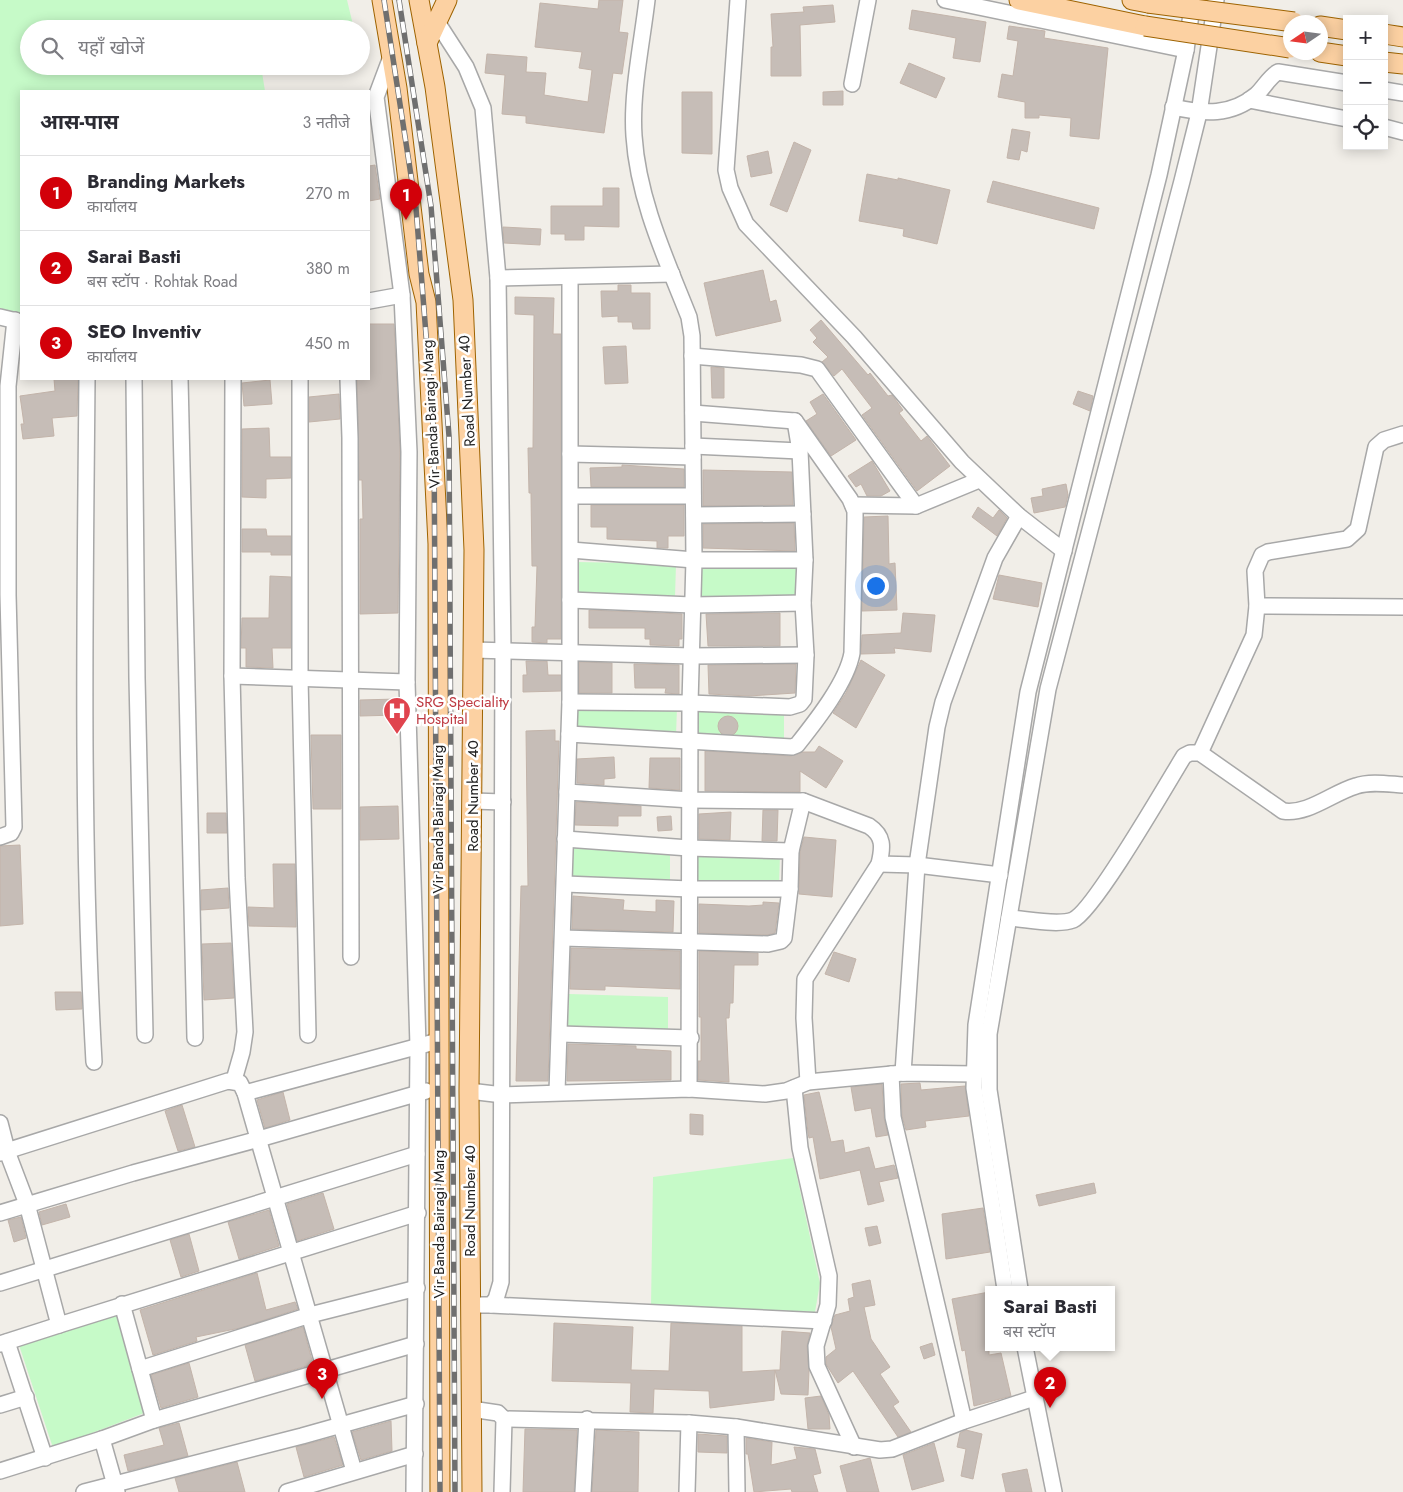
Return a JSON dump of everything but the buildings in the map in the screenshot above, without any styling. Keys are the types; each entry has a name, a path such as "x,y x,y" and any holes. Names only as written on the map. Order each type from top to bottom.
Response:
{"main road":[{"name":"Vir Banda Bairagi Marg","path":"382,0 419,274 426,302 438,544 440,1492"},
{"path":"419,0 427,43"},
{"path":"427,43 447,0"},
{"path":"1019,0 1144,26 1283,47"},
{"path":"1140,2 1283,21"},
{"path":"1328,27 1343,29"},
{"path":"1388,35 1403,37"},
{"name":"Road Number 40","path":"427,43 463,300 474,550 469,1091 472,1492"},
{"path":"1328,53 1343,55"},
{"path":"1388,62 1403,64"}],"street":[{"path":"647,0 634,115 634,134 640,181 672,274 690,318 692,356 694,560 690,702 689,1089"},
{"path":"738,0 726,170 738,210 746,224 854,336 979,480 1019,516 1064,551"},
{"path":"852,84 868,0"},
{"path":"945,0 1186,50"},
{"path":"1005,1286 974,1088 976,1025 1028,692 1157,184 1186,50 1192,0"},
{"path":"1020,1286 989,1090 989,1034 1048,689 1199,113 1216,0"},
{"path":"437,22 466,68 483,108 498,278 503,652 502,1282 496,1299 490,1306"},
{"path":"391,57 376,97 402,295 409,452 407,682 418,1046 414,1492"},
{"path":"1173,107 1199,113 1228,111 1249,100 1278,72 1343,82"},
{"path":"1388,91 1403,93"},
{"path":"1249,100 1343,118"},
{"path":"1388,129 1403,132"},
{"path":"498,278 570,278 672,274"},
{"path":"557,1092 570,702 570,278"},
{"path":"370,301 402,295"},
{"path":"0,837 11,833 14,827 4,594 4,385 12,320"},
{"path":"692,356 801,365 817,369 916,506"},
{"path":"87,380 83,744 88,956 94,1062"},
{"path":"134,380 137,678 146,1036"},
{"path":"180,380 195,1038"},
{"path":"233,380 232,676 237,878 245,1032 242,1052 234,1080"},
{"path":"300,380 300,678 308,1035"},
{"path":"348,380 350,957"},
{"path":"693,413 795,421"},
{"path":"570,702 690,702 778,706 800,704 804,699 806,655 803,603 805,560 800,450 795,421"},
{"path":"569,734 792,747 797,745 822,711 847,669 852,653 855,519 853,505 795,421"},
{"path":"1200,753 1251,644 1256,628 1255,571 1262,555 1268,552 1347,539 1353,535 1358,529 1376,447 1384,440 1403,434"},
{"path":"570,454 800,450"},
{"path":"409,452 433,451"},
{"path":"853,505 916,506 979,480"},
{"path":"571,496 693,496"},
{"path":"694,515 802,514"},
{"path":"964,1421 893,1117 916,865 932,755 944,702 995,558 1019,516"},
{"path":"571,550 694,560 805,560"},
{"path":"570,600 692,604 803,603"},
{"path":"1256,606 1403,607"},
{"path":"473,650 692,656 806,655"},
{"path":"232,676 407,682"},
{"path":"1009,918 1065,922 1075,919 1085,910 1127,849 1184,756 1190,752 1200,753 1282,811 1301,811 1358,785 1403,785"},
{"path":"567,792 691,800 803,801 874,830 882,841 879,864 805,979 804,1018 808,1082"},
{"path":"473,801 503,802"},
{"path":"563,938 768,944 781,942 784,938 790,889 790,851 803,801"},
{"path":"565,840 689,848 790,851"},
{"path":"879,864 916,865 1000,874"},
{"path":"565,884 690,889 790,889"},
{"path":"560,1034 690,1038"},
{"path":"245,1093 438,1041"},
{"path":"469,1091 503,1095 689,1089 765,1094 794,1088 808,1082 897,1073 975,1074"},
{"path":"4,1152 234,1080 240,1083 245,1093 259,1139 275,1199 327,1370 354,1471"},
{"path":"0,1213 132,1172 259,1139 440,1088"},
{"path":"794,1088 800,1148 829,1276 828,1305 816,1346 818,1372 854,1447"},
{"path":"0,1123 4,1152 26,1204 59,1325"},
{"path":"0,1283 417,1154"},
{"path":"45,1458 26,1397 3,1343 122,1304 418,1213"},
{"path":"140,1369 310,1315 417,1288"},
{"path":"122,1304 154,1420"},
{"path":"471,1305 824,1321"},
{"path":"0,1471 102,1440 154,1420 416,1344"},
{"path":"1024,1351 1054,1492"},
{"path":"0,1405 26,1397"},
{"path":"471,1409 498,1413 504,1419 689,1423 736,1427 854,1447 892,1449 964,1421 1034,1398"},
{"path":"84,1492 116,1488 416,1404"},
{"path":"502,1492 504,1419"},
{"path":"583,1492 587,1420"},
{"path":"687,1492 689,1423"},
{"path":"736,1427 738,1492"},
{"path":"102,1440 116,1488"},
{"path":"287,1492 415,1454"}],"green space":[{"path":"0,0 347,0 352,20 20,20 20,75 262,75 265,90 20,90 20,314 0,308"},
{"path":"577,562 676,564 675,597 576,595"},
{"path":"698,563 797,566 796,599 697,597"},
{"path":"577,707 677,707 676,736 577,731"},
{"path":"697,709 784,711 784,741 697,739"},
{"path":"571,847 670,849 670,882 570,880"},
{"path":"693,852 780,854 779,887 692,885"},
{"path":"569,994 668,997 668,1030 568,1028"},
{"path":"793,1158 820,1283 815,1312 651,1305 653,1177"},
{"path":"129,1311 147,1412 53,1448 18,1342"}],"railway":[{"path":"384,0 416,208 434,436 440,1492"},
{"path":"399,0 431,206 449,436 455,1492"}],"place":[{"name":"Branding Markets","path":"406,220"},
{"name":"SRG Speciality Hospital","path":"397,735"},
{"name":"SEO Inventiv","path":"322,1399"},
{"name":"Sarai Basti","path":"1050,1408"}]}
